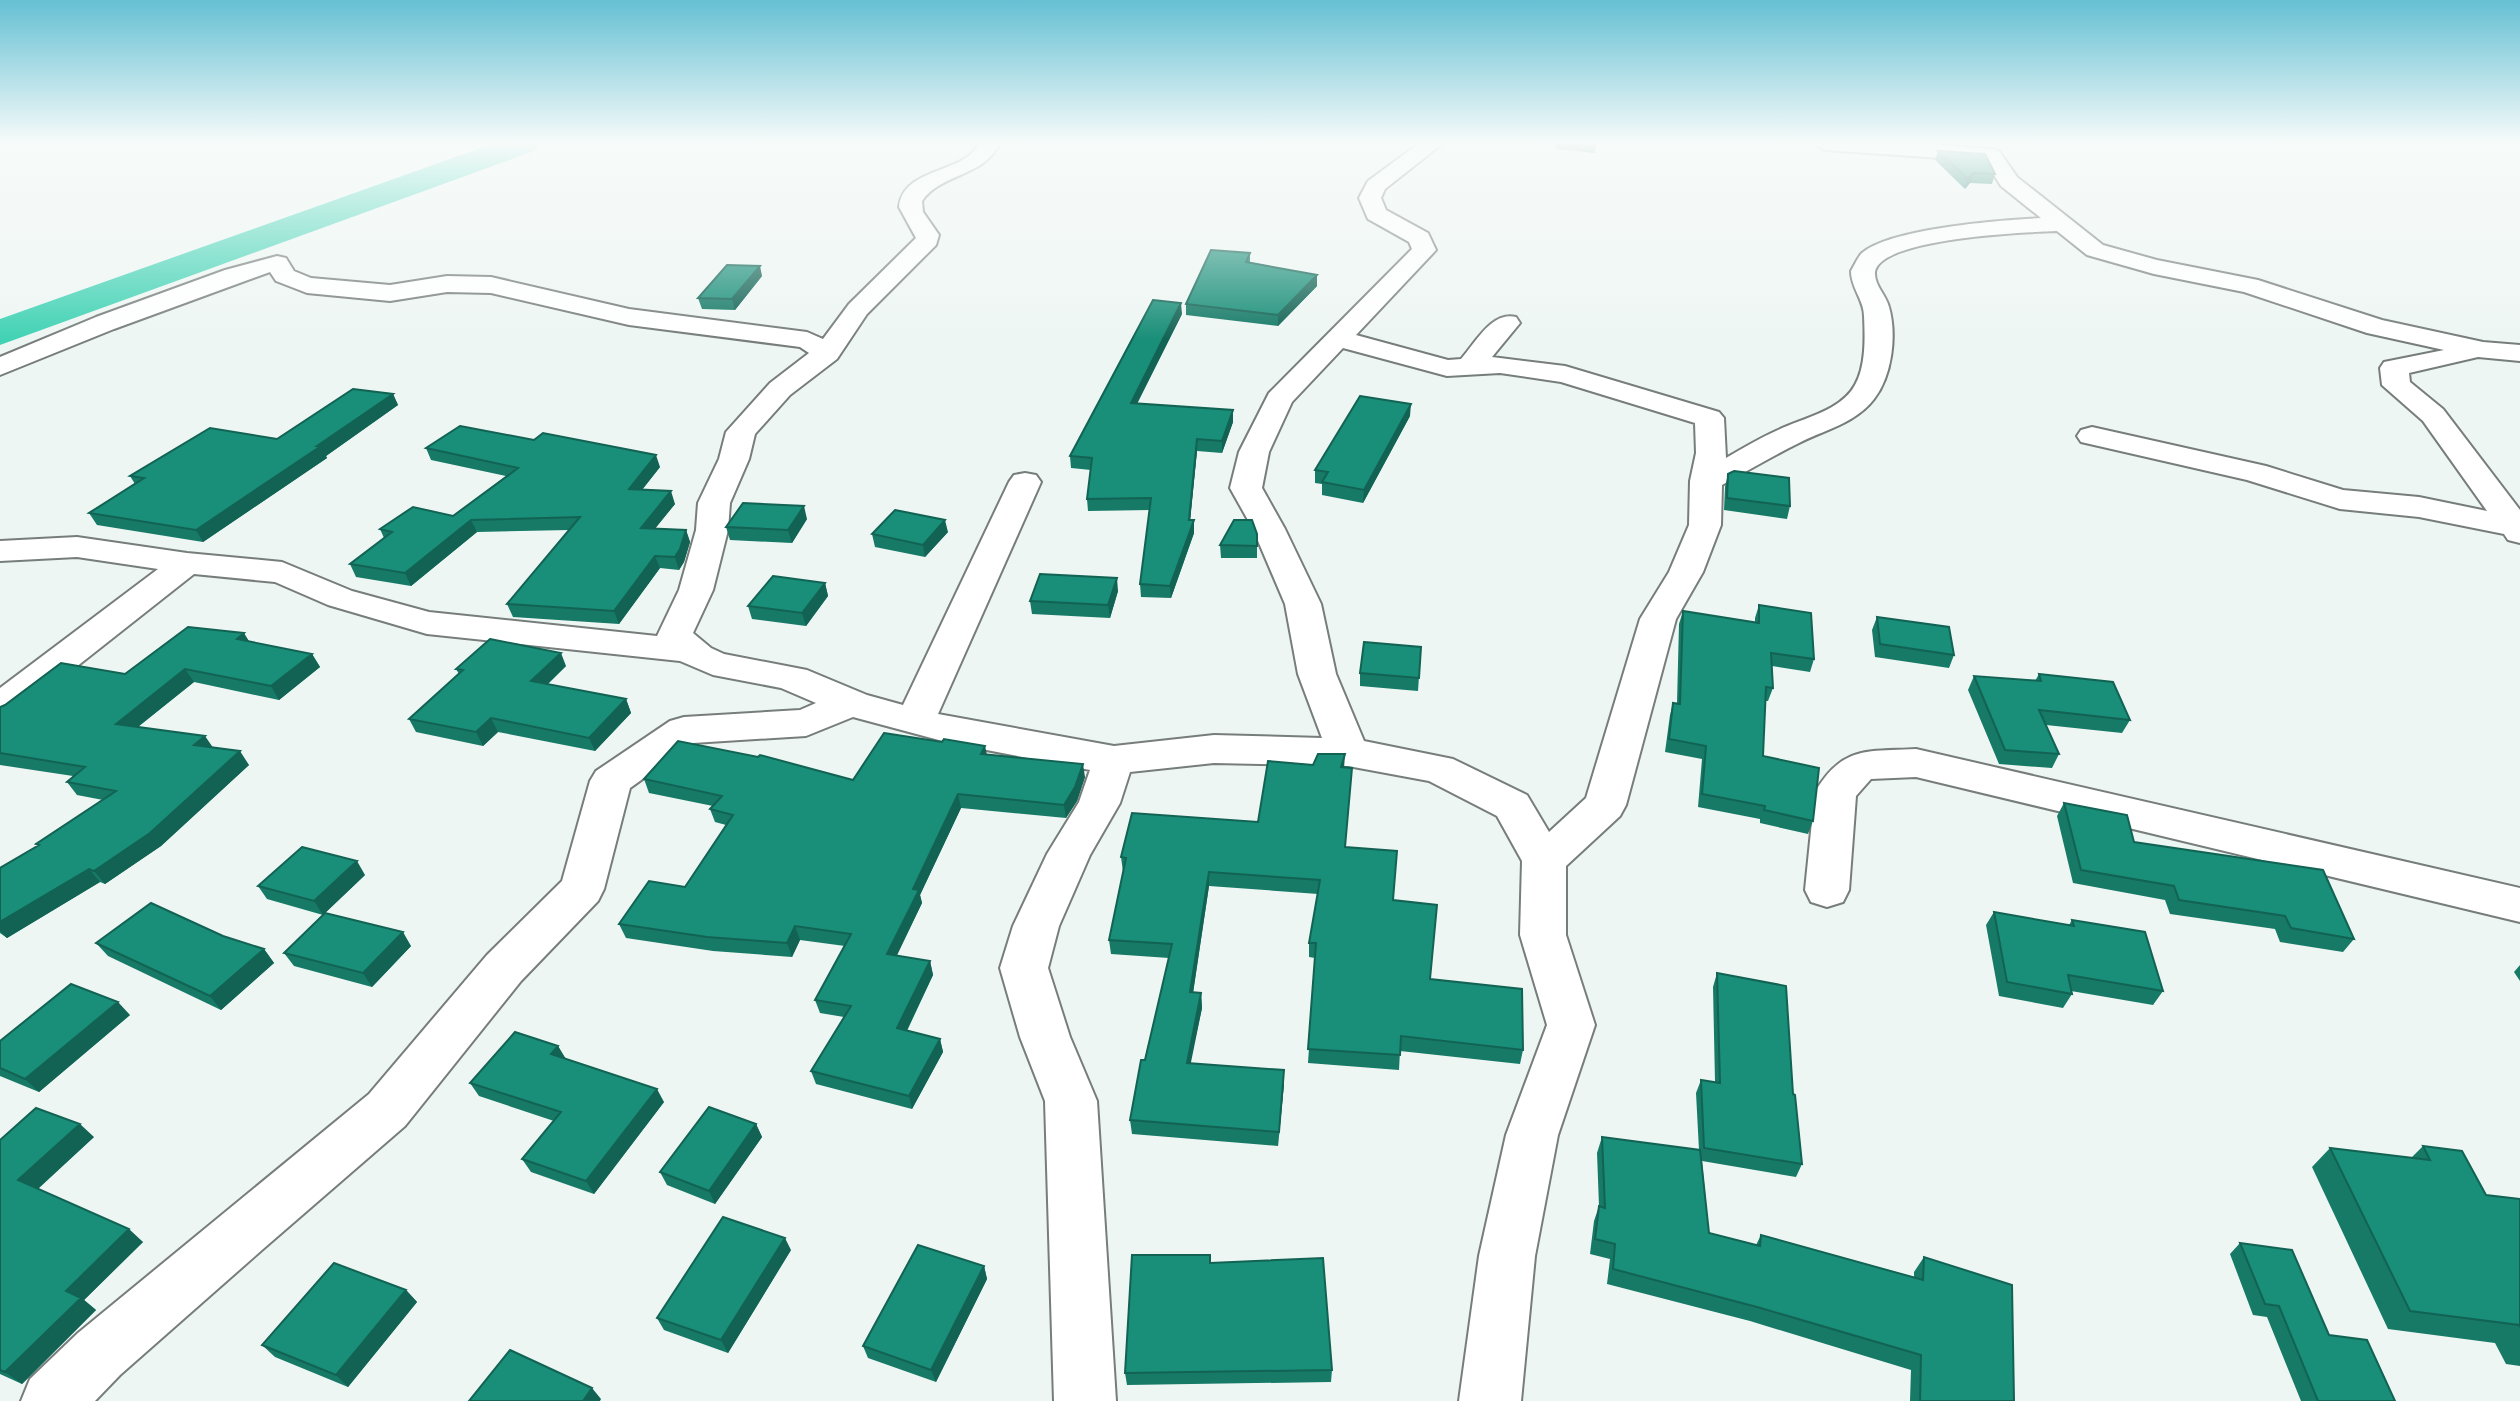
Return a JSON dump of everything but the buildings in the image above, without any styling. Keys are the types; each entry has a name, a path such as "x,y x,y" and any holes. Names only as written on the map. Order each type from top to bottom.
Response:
{"street":[{"path":"684,650 674,634 696,590 712,530 714,503 734,459 741,432 780,389 827,353 858,309 928,240 927,232 911,209"},
{"path":"1348,752 1317,674 1303,604 1269,529 1246,488 1254,453 1279,400 1423,250 1420,238 1376,214 1374,209"},
{"path":"2045,209 2095,250 2154,267 2249,285 2376,327 2483,350 2520,353"},
{"path":"1706,481 1792,435 1824,423 1854,405 1870,384 1877,347 1877,309 1865,288 1863,270 1868,259 1892,248 1943,234 1993,227 2064,224"},
{"path":"0,367 105,323 233,275 278,263 285,275 307,285 390,293 447,284 491,285 629,317 807,340 827,353"},
{"path":"1471,365 1507,323"},
{"path":"1336,338 1447,368 1500,365 1565,374 1709,418 1711,453 1706,481 1705,525 1686,572 1658,619 1605,805 1544,860"},
{"path":"2483,350 2394,368 2396,385 2433,415 2517,529"},
{"path":"2092,436 2255,473 2340,499 2419,507 2517,529"},
{"path":"915,722 1026,482"},
{"path":"0,551 77,547 187,564 282,572 340,598 427,623 684,650 714,664 792,678 850,703 915,722 1114,760 1214,749 1348,752 1439,769 1512,806 1544,860 1543,935 1571,1025 1532,1135 1507,1256 1490,1401"},
{"path":"0,707 187,564"},
{"path":"52,1401 99,1354 387,1110 504,968 582,888 611,781 684,730 806,723 850,703"},
{"path":"1085,1401 1071,1101 1045,1037 1024,968 1036,926 1069,854 1099,803 1114,760"},
{"path":"1827,890 1836,792 1860,766 1916,763 2520,905"}],"waterway":[{"path":"0,333 342,209"}]}
